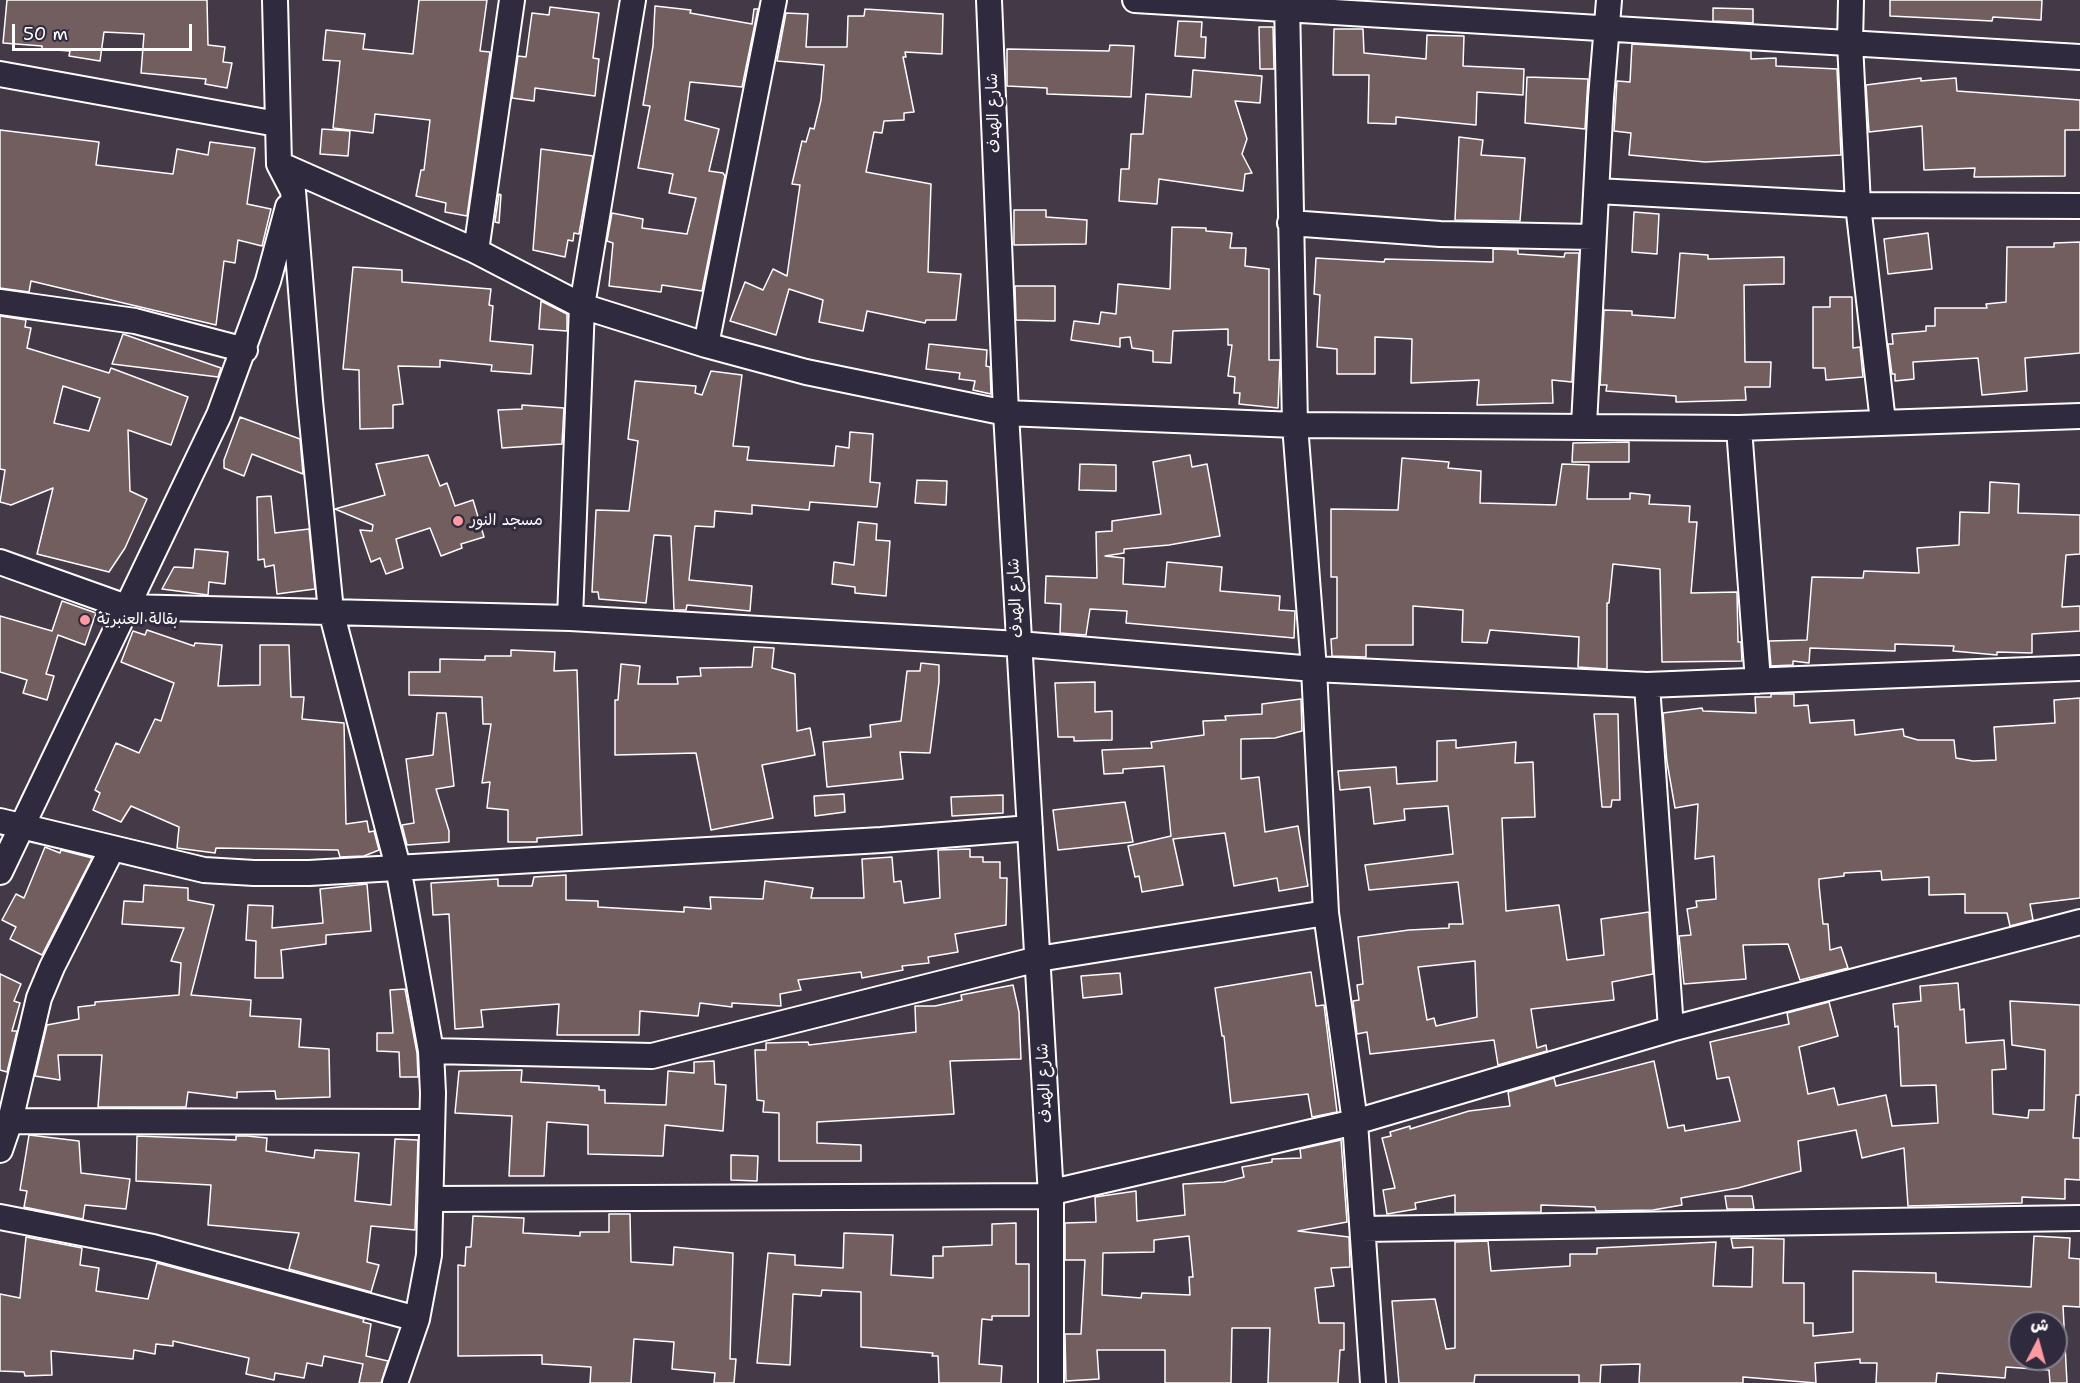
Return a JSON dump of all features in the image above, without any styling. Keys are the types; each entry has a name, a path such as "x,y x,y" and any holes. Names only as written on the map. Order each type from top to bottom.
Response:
{"street":[{"path":"275,0 279,164 293,191 310,401 331,610 398,867 431,1051 432,1199 429,1255 417,1319 395,1383"},
{"path":"476,251 512,0"},
{"path":"570,618 582,306 633,0"},
{"path":"706,345 774,0"},
{"name":"شارع الهدف","path":"989,0 1006,413 1051,1196 1051,1383"},
{"path":"1135,0 1287,4 1606,29 2080,57"},
{"path":"1584,425 1593,237 1609,0"},
{"path":"1851,0 1850,43 1858,205 1883,422"},
{"path":"1287,4 1295,425 1314,669 1326,913 1355,1122 1373,1383"},
{"path":"0,74 277,124"},
{"path":"279,164 476,251 582,306 706,345 806,372 1006,413 1295,425 1584,425 1739,428 2080,416"},
{"path":"1597,190 1858,205 2080,206"},
{"path":"0,872 10,824 126,607 219,414 268,281 293,191"},
{"path":"1290,223 1440,234 1593,237"},
{"path":"0,302 135,321 244,350"},
{"path":"1739,428 1758,681"},
{"path":"0,562 126,607 331,610 570,618 1019,644 1314,669 1647,685 2080,668"},
{"path":"1647,685 1671,1029"},
{"path":"10,824 204,870 244,873 309,873 869,841 1030,828"},
{"path":"0,1150 10,1121 39,998 52,967 112,849"},
{"path":"431,1051 652,1056 1038,959 1326,913"},
{"path":"432,1199 1051,1196 1057,1191 1355,1122 1671,1029 2080,922"},
{"path":"10,1121 432,1122"},
{"path":"0,1217 153,1247 417,1319"},
{"path":"1363,1228 2080,1218"}],"building":[{"path":"7,0 207,0 208,45 225,47 223,62 232,63 227,88 205,84 206,79 141,73 144,34 104,32 100,61 69,56 70,51 3,43"},
{"path":"419,0 487,0 480,51 490,52 467,216 445,212 446,203 416,196 421,170 424,170 430,120 375,114 373,133 333,128 340,61 323,60 326,30 365,34 363,49 413,54"},
{"path":"1890,0 2042,0 2041,20 1993,17 1992,21 1890,16"},
{"path":"655,6 691,10 690,13 752,24 754,9 758,9 742,87 690,82 685,120 719,129 709,171 723,173 725,176 702,291 662,285 661,292 609,286 613,243 607,241 612,213 643,219 642,228 687,234 696,198 669,193 673,174 638,168 650,106 643,105 653,46"},
{"path":"550,7 599,13 593,58 599,59 595,96 535,88 534,101 512,98 518,56 526,57 532,13 549,15"},
{"path":"1713,8 1753,9 1753,23 1713,21"},
{"path":"865,9 943,14 942,54 905,52 906,57 903,57 914,112 904,113 904,120 884,121 882,133 874,132 866,172 931,184 928,272 961,274 956,320 926,320 925,323 867,311 863,331 819,322 823,300 789,289 776,335 730,321 745,282 763,290 773,269 787,276 800,185 792,184 802,141 806,142 810,128 814,129 821,100 824,65 777,61 786,13 808,14 806,47 847,47 848,16 864,16"},
{"path":"1178,21 1202,22 1201,37 1206,37 1205,58 1175,56"},
{"path":"1259,27 1273,27 1274,69 1260,69"},
{"path":"1334,29 1363,29 1364,53 1426,59 1427,35 1464,36 1463,66 1524,69 1523,95 1477,92 1476,125 1396,117 1396,124 1368,123 1369,75 1333,75"},
{"path":"1632,44 1751,51 1751,59 1776,58 1776,66 1837,69 1841,155 1705,162 1629,155 1631,133 1614,131 1617,81 1630,82"},
{"path":"1110,45 1134,46 1131,97 1047,94 1047,88 1007,86 1007,49 1109,51"},
{"path":"1193,70 1262,76 1260,103 1235,101 1247,139 1242,154 1252,173 1245,174 1243,191 1159,179 1157,204 1119,201 1121,169 1129,169 1131,134 1143,134 1146,94 1191,97"},
{"path":"1527,77 1588,79 1585,129 1525,123"},
{"path":"1921,78 1921,81 1956,78 1957,91 2080,100 2080,130 2065,130 2065,176 1974,177 1975,168 1924,170 1922,126 1869,132 1866,85"},
{"path":"322,129 350,131 348,156 320,154"},
{"path":"0,130 99,142 96,165 173,174 177,149 208,155 210,142 255,148 247,204 271,209 262,246 238,240 235,263 224,261 216,325 31,281 29,292 0,288"},
{"path":"1459,137 1483,140 1481,155 1525,158 1520,221 1455,220"},
{"path":"541,149 593,156 579,234 574,233 573,241 568,240 565,257 533,250"},
{"path":"499,194 501,195 499,223 495,222"},
{"path":"1014,210 1046,210 1046,217 1087,220 1086,244 1014,245"},
{"path":"1634,212 1659,214 1657,254 1632,252"},
{"path":"1172,227 1206,228 1206,231 1232,233 1230,248 1246,248 1245,266 1269,269 1269,360 1280,360 1278,408 1239,404 1240,393 1234,393 1235,377 1228,376 1232,345 1228,345 1228,329 1173,331 1171,363 1153,362 1153,351 1132,348 1130,337 1120,338 1120,347 1071,340 1074,321 1099,324 1101,312 1116,314 1118,284 1170,289"},
{"path":"1928,233 1932,269 1888,274 1884,239"},
{"path":"2080,242 2080,353 2025,358 2027,391 1982,395 1978,358 1913,362 1914,379 1895,381 1888,344 1893,344 1892,334 1926,331 1926,326 1935,326 1935,308 1987,308 1986,304 2006,302 2007,247 2054,247 2054,243"},
{"path":"1493,249 1518,250 1518,254 1564,257 1565,253 1579,253 1572,382 1552,380 1553,403 1477,405 1479,380 1411,383 1412,339 1375,337 1375,374 1337,374 1337,349 1317,347 1320,295 1314,294 1316,258 1384,262 1385,259 1493,262"},
{"path":"1680,253 1708,255 1708,259 1784,257 1784,284 1744,285 1745,362 1771,362 1770,387 1745,387 1746,400 1676,402 1676,396 1606,391 1607,385 1600,385 1604,310 1632,311 1632,315 1675,318"},
{"path":"353,267 402,270 402,282 491,289 489,305 493,306 490,341 533,345 531,374 491,371 492,365 440,360 440,367 398,366 403,404 393,405 393,428 360,429 359,370 343,369"},
{"path":"1015,286 1055,286 1055,321 1016,320"},
{"path":"1830,297 1852,297 1853,348 1860,347 1863,377 1826,380 1825,368 1813,368 1813,307 1830,307"},
{"path":"541,301 567,314 567,331 539,329"},
{"path":"0,316 26,320 25,327 31,328 27,348 109,373 111,368 188,397 171,445 128,430 130,491 147,499 125,548 109,572 37,554 53,488 11,505 0,502 5,470 0,469","holes":["63,386 100,398 89,431 54,423"]},
{"path":"123,334 221,368 218,377 112,364"},
{"path":"929,344 987,350 986,366 990,367 991,394 973,390 975,381 959,379 960,373 926,369"},
{"path":"711,371 742,375 733,446 749,447 747,460 834,466 836,446 849,448 850,432 873,434 870,482 880,483 877,507 810,502 809,510 752,505 752,514 715,511 714,527 695,526 689,580 752,586 750,611 687,605 686,610 674,610 671,536 654,535 646,603 599,599 598,592 592,592 596,510 629,511 638,441 628,439 635,381 696,386 695,393 702,395"},
{"path":"522,405 564,408 562,444 502,448 498,410 522,409"},
{"path":"240,417 300,439 303,474 252,454 244,476 224,468 224,460"},
{"path":"1629,442 1629,462 1572,462 1573,443"},
{"path":"428,455 440,486 447,483 455,506 473,500 484,537 461,544 462,548 441,556 430,528 396,539 403,568 386,574 380,558 371,562 360,530 372,531 373,525 335,509 385,495 376,464"},
{"path":"1190,455 1192,467 1207,464 1220,536 1169,545 1124,549 1124,553 1105,556 1124,558 1123,584 1165,587 1167,562 1222,567 1220,591 1280,596 1279,610 1295,611 1294,638 1126,623 1127,611 1090,609 1086,635 1060,633 1061,604 1045,603 1046,576 1097,578 1096,532 1112,531 1112,521 1161,514 1153,462"},
{"path":"1402,458 1449,462 1448,468 1481,471 1480,503 1556,505 1562,464 1589,465 1587,499 1630,499 1630,493 1650,495 1649,504 1690,506 1689,522 1697,522 1691,593 1737,592 1738,642 1741,642 1742,661 1662,662 1660,569 1613,564 1609,603 1607,603 1607,669 1578,667 1579,637 1490,630 1487,643 1462,642 1463,610 1413,606 1413,645 1366,645 1366,657 1332,656 1331,639 1337,638 1337,577 1331,577 1331,509 1398,510"},
{"path":"1080,464 1116,465 1116,491 1079,490"},
{"path":"917,480 947,481 946,505 915,503"},
{"path":"1990,482 2019,484 2018,513 2080,515 2080,554 2066,555 2062,607 2080,606 2080,631 2032,634 2032,653 1997,652 1997,655 1953,651 1954,646 1895,644 1895,651 1810,648 1809,663 1793,661 1793,665 1771,666 1769,641 1807,640 1812,577 1863,578 1864,571 1919,573 1917,548 1959,545 1960,512 1989,513"},
{"path":"271,496 275,533 309,529 315,589 277,594 274,565 265,567 264,559 258,560 257,497"},
{"path":"858,522 877,524 876,540 890,541 886,596 855,593 855,587 832,584 834,562 854,565"},
{"path":"195,549 228,552 225,584 209,582 208,595 162,589 174,567 193,568"},
{"path":"62,601 96,613 85,645 58,635 46,674 54,676 47,700 23,693 27,680 0,672 0,616 52,631"},
{"path":"147,630 194,646 195,643 222,645 218,686 260,685 260,645 289,645 291,697 304,697 302,719 344,723 346,824 367,821 369,832 374,831 379,850 364,856 340,857 338,850 216,848 215,853 177,848 179,827 131,806 121,822 93,810 100,793 95,790 116,743 139,753 155,719 161,721 174,683 121,662 133,631 145,635"},
{"path":"754,647 774,648 772,668 795,674 797,731 810,728 815,755 762,765 773,818 711,830 696,753 615,755 615,700 618,700 621,664 640,666 638,684 678,684 677,677 701,676 700,668 752,667"},
{"path":"511,650 555,652 554,671 577,670 582,835 537,838 537,842 508,842 508,810 487,808 490,782 482,783 491,724 483,724 482,697 409,695 409,672 440,672 440,659 485,660 485,656 511,656"},
{"path":"921,663 939,665 930,753 900,752 903,779 827,787 823,742 871,737 870,725 901,721 907,671 920,671"},
{"path":"1095,682 1095,712 1112,711 1112,740 1074,741 1074,737 1058,737 1055,683"},
{"path":"1771,694 1794,694 1794,706 1808,705 1810,723 1854,720 1855,735 1903,729 1904,736 1918,740 1954,740 1956,758 1973,761 1996,760 1994,727 2055,723 2054,700 2080,698 2080,898 2030,904 2033,920 2010,926 2007,913 1965,913 1965,894 1929,895 1929,877 1882,880 1881,871 1844,873 1844,876 1819,879 1819,885 1823,924 1828,924 1830,950 1841,947 1848,968 1800,980 1788,944 1743,945 1746,979 1684,984 1679,936 1691,935 1687,909 1697,907 1696,901 1716,899 1714,856 1695,859 1698,804 1675,808 1667,762 1663,713 1702,708 1703,711 1756,713 1755,697 1771,697"},
{"path":"1301,699 1302,731 1275,738 1241,739 1241,779 1259,777 1265,832 1298,826 1308,886 1279,891 1277,878 1234,886 1225,833 1173,839 1183,885 1142,892 1139,876 1135,877 1128,846 1171,836 1164,766 1123,769 1123,773 1104,774 1102,750 1152,748 1151,742 1204,735 1203,721 1226,720 1225,716 1262,714 1262,704"},
{"path":"437,713 446,713 454,786 436,789 449,831 449,842 407,845 402,825 414,823 406,759 433,755"},
{"path":"1594,714 1618,714 1620,800 1612,800 1611,807 1602,807"},
{"path":"1456,740 1456,748 1516,742 1515,763 1533,762 1535,817 1502,818 1506,911 1559,905 1567,960 1604,955 1601,919 1649,912 1653,974 1612,982 1614,1000 1531,1009 1537,1048 1546,1045 1547,1051 1498,1065 1494,1040 1370,1054 1367,1032 1357,1034 1353,1001 1359,1000 1357,985 1363,984 1358,937 1409,930 1449,928 1449,924 1463,924 1458,882 1369,890 1365,865 1453,854 1448,806 1404,809 1405,820 1374,824 1370,787 1340,790 1338,771 1396,767 1397,784 1437,781 1437,741","holes":["1475,961 1477,1017 1436,1026 1434,1018 1427,1020 1418,967"]},
{"path":"844,794 845,812 815,816 814,796"},
{"path":"1003,795 1003,813 952,816 951,797"},
{"path":"1125,802 1133,842 1058,850 1053,810"},
{"path":"45,847 60,853 61,850 92,858 42,955 10,939 16,927 2,920 16,894 24,898"},
{"path":"970,849 970,857 983,857 983,862 1000,862 1000,878 1007,878 1006,925 955,934 958,952 928,957 929,963 902,966 903,970 862,978 861,972 798,980 801,990 780,994 781,1006 732,1003 732,1007 700,1003 698,1016 640,1011 639,1035 557,1035 559,1004 481,1010 483,1027 455,1029 449,914 433,915 431,883 498,879 498,886 532,886 534,877 566,875 566,900 598,901 598,907 684,912 684,907 711,909 710,897 763,899 765,881 813,888 811,898 864,898 862,859 892,857 894,882 901,881 904,903 940,898 938,850"},
{"path":"367,884 371,931 326,935 326,944 281,950 283,978 255,978 256,941 246,940 248,905 273,906 272,928 323,923 320,889"},
{"path":"144,885 188,888 188,900 214,905 191,995 251,1000 250,1016 301,1019 299,1047 329,1049 330,1097 276,1099 275,1091 237,1092 237,1098 188,1092 186,1107 98,1107 102,1055 58,1055 60,1080 35,1076 47,1025 79,1019 78,1007 95,1005 95,1002 179,995 181,963 171,961 184,928 122,924 124,901 143,902"},
{"path":"1311,972 1316,1006 1324,1005 1337,1112 1312,1117 1308,1094 1231,1103 1224,1036 1222,1036 1215,988"},
{"path":"1120,973 1122,994 1083,998 1081,976"},
{"path":"0,974 21,984 14,1001 20,1003 12,1031 17,1031 7,1072 0,1070"},
{"path":"1958,983 1960,1010 1964,1009 1966,1043 2004,1040 2006,1069 1992,1070 1993,1114 2028,1118 2029,1110 2044,1110 2045,1050 2012,1045 2010,1001 2080,1005 2080,1095 2076,1095 2073,1138 2080,1138 2080,1180 2065,1179 2065,1199 2022,1197 2022,1203 1908,1206 1904,1148 1862,1158 1856,1130 1798,1141 1801,1171 1738,1188 1681,1198 1682,1205 1653,1210 1596,1211 1595,1207 1541,1205 1541,1212 1455,1213 1455,1195 1415,1203 1416,1209 1387,1214 1383,1190 1395,1188 1382,1138 1391,1136 1390,1132 1410,1126 1410,1129 1469,1111 1510,1106 1508,1092 1554,1078 1556,1086 1654,1061 1668,1128 1684,1125 1685,1131 1740,1121 1729,1077 1717,1079 1710,1042 1789,1024 1787,1013 1829,1002 1838,1036 1799,1047 1808,1094 1834,1088 1838,1105 1886,1095 1892,1126 1938,1123 1936,1085 1901,1086 1898,1026 1895,1027 1893,1004 1921,1001 1920,986"},
{"path":"1013,985 1019,1012 1021,1059 950,1061 954,1114 817,1122 817,1143 861,1145 861,1161 779,1161 779,1113 763,1112 764,1101 757,1100 755,1050 766,1050 766,1043 808,1042 809,1045 916,1032 915,1006 935,1006 962,1000 961,995"},
{"path":"405,989 417,1053 418,1077 400,1077 399,1052 377,1051 377,1033 393,1033 390,990"},
{"path":"714,1061 715,1084 726,1085 723,1131 665,1125 663,1156 588,1154 588,1125 547,1122 544,1176 509,1176 512,1116 455,1113 459,1071 522,1070 521,1082 599,1086 599,1090 605,1090 605,1103 666,1105 668,1071 694,1073 694,1062"},
{"path":"29,1135 79,1141 81,1173 130,1179 126,1209 85,1205 83,1219 24,1207 27,1191 20,1190"},
{"path":"137,1136 236,1140 236,1136 267,1138 266,1151 314,1158 315,1150 359,1153 355,1201 391,1205 395,1139 418,1140 415,1230 371,1226 367,1262 379,1265 371,1292 289,1269 299,1233 208,1225 211,1185 136,1181"},
{"path":"1341,1140 1347,1222 1298,1231 1349,1237 1350,1267 1331,1268 1334,1286 1315,1288 1319,1323 1344,1323 1344,1350 1340,1350 1338,1383 1268,1383 1270,1328 1232,1328 1231,1383 1165,1383 1165,1350 1097,1350 1099,1379 1066,1381 1065,1334 1081,1334 1085,1260 1065,1260 1065,1223 1096,1222 1095,1197 1136,1191 1137,1221 1185,1215 1183,1184 1224,1182 1244,1177 1242,1167 1272,1162 1272,1159 1301,1158 1300,1149","holes":["1189,1236 1193,1277 1189,1277 1190,1295 1142,1293 1141,1298 1102,1295 1103,1253 1154,1252 1154,1240"]},
{"path":"731,1155 758,1156 757,1181 731,1180"},
{"path":"1725,1196 1752,1196 1754,1209 1727,1209"},
{"path":"609,1214 630,1214 631,1262 673,1265 674,1247 733,1253 730,1359 736,1359 734,1383 714,1383 715,1373 672,1369 674,1342 634,1339 631,1383 590,1383 591,1367 542,1364 542,1355 458,1356 458,1265 465,1266 466,1247 471,1247 473,1216 524,1218 523,1233 580,1236 580,1232 609,1232"},
{"path":"1016,1223 1016,1264 1029,1264 1029,1316 992,1316 992,1320 982,1319 979,1364 1002,1366 1001,1383 939,1383 938,1356 932,1356 933,1353 861,1347 861,1292 822,1290 821,1296 793,1294 790,1365 757,1363 768,1253 795,1255 795,1265 843,1268 844,1233 893,1235 891,1275 933,1278 933,1256 943,1256 943,1247 992,1245 992,1224"},
{"path":"2034,1236 2070,1238 2069,1258 2080,1259 2080,1307 2063,1306 2063,1311 2008,1311 2008,1367 2006,1367 2005,1378 1937,1373 1936,1383 1876,1383 1877,1363 1860,1363 1860,1359 1815,1363 1816,1383 1743,1377 1743,1383 1639,1383 1640,1364 1601,1365 1600,1383 1579,1383 1579,1375 1475,1375 1474,1383 1399,1383 1392,1301 1435,1299 1446,1349 1455,1348 1455,1242 1488,1241 1491,1271 1570,1266 1570,1254 1597,1254 1597,1248 1716,1242 1713,1286 1752,1287 1753,1247 1733,1248 1731,1238 1784,1239 1783,1283 1804,1283 1804,1323 1813,1323 1813,1336 1853,1332 1853,1271 1936,1273 1936,1282 2031,1287"},
{"path":"26,1237 82,1248 80,1265 99,1268 96,1291 148,1299 157,1263 364,1319 363,1322 371,1324 366,1356 388,1361 381,1383 359,1383 363,1364 324,1356 322,1366 307,1363 304,1378 275,1373 274,1380 246,1374 249,1358 173,1341 173,1346 156,1344 155,1354 134,1350 133,1359 51,1351 52,1375 25,1376 24,1372 0,1371 0,1294 20,1298"},
{"path":"2049,1371 2066,1371 2067,1383 2050,1383"}],"place":[{"name":"مسجد النور","path":"458,521"},
{"name":"بقالة العنبرية","path":"85,620"}]}
